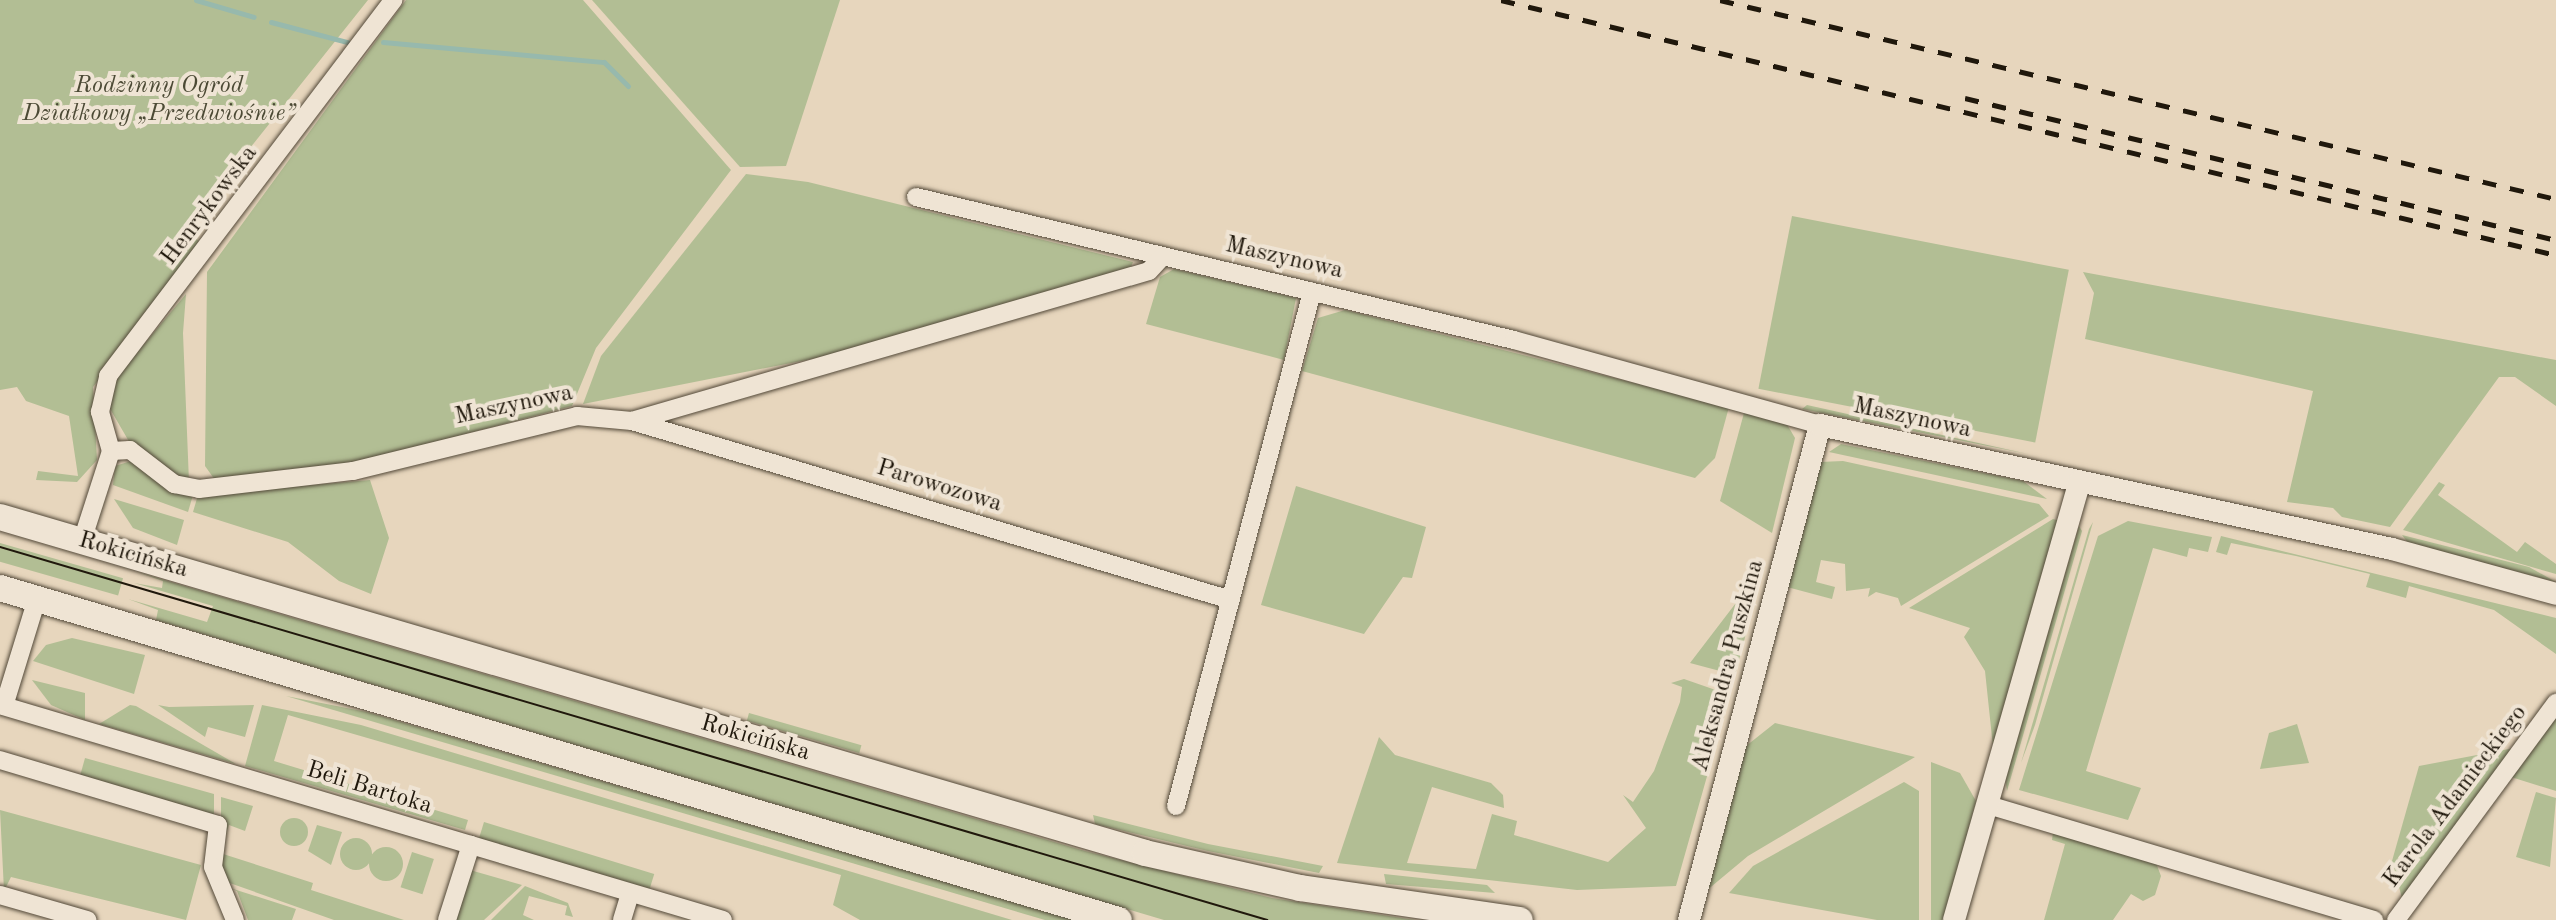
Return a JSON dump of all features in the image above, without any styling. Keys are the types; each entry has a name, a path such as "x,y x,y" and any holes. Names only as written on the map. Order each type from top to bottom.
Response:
{"main road":[{"name":"Rokicińska","path":"0,517 1145,853 1300,888 1520,920"},
{"path":"0,588 1119,920"}],"street":[{"name":"Henrykowska","path":"111,451 100,412 108,376 393,0"},
{"path":"916,197 1162,257"},
{"name":"Maszynowa","path":"111,451 130,450 174,484 199,489 353,471 577,416 632,421 1149,271 1162,257 1738,398 1820,425 2406,553 2556,594"},
{"path":"1176,806 1312,292"},
{"name":"Parowozowa","path":"632,421 1231,600"},
{"name":"Aleksandra Puszkina","path":"1689,920 1820,425"},
{"path":"82,541 111,451"},
{"path":"1954,920 2080,482"},
{"path":"2,706 37,599"},
{"name":"Karola Adamieckiego","path":"2396,920 2556,703"},
{"name":"Beli Bartoka","path":"2,706 723,920"},
{"path":"0,760 218,825 213,867 235,920"},
{"path":"1988,805 2374,920"},
{"path":"447,920 471,845"},
{"path":"622,920 630,893"},
{"path":"0,895 87,920"}],"green space":[{"name":"Rodzinny Ogród Działkowy „Przedwiośnie”","path":"0,0 368,0 184,231 204,244 93,387 97,460 77,482 36,480 38,471 78,476 69,416 26,401 17,387 0,390"},
{"path":"406,0 583,0 731,170 596,348 572,406 359,462 215,480 205,466 207,272"},
{"path":"592,0 840,0 786,166 740,167"},
{"path":"746,174 808,182 1133,262 1130,269 837,354 583,404 601,356"},
{"path":"1792,216 2069,270 2035,443 1758,389"},
{"path":"1174,269 1296,298 1284,360 1146,324 1160,277"},
{"path":"2083,272 2556,360 2556,406 2515,377 2499,377 2390,527 2342,517 2333,508 2287,502 2313,391 2085,339 2094,293"},
{"path":"186,294 183,333 189,482 131,445 109,407 114,380"},
{"path":"1345,310 1729,407 1715,458 1695,478 1302,371 1318,318"},
{"path":"1807,405 2028,454 1802,409"},
{"path":"1744,413 1785,421 1795,438 1772,533 1720,501"},
{"path":"1841,444 2023,481 2047,499 1829,452"},
{"path":"131,461 193,495 188,512 113,485 115,466"},
{"path":"1843,461 2039,504 2049,516 1901,606 1898,598 1876,592 1868,597 1870,588 1846,591 1845,564 1821,560 1816,582 1835,587 1832,599 1787,587 1820,462"},
{"path":"370,480 389,538 371,594 339,581 288,542 193,512 198,495"},
{"path":"2439,482 2445,485 2438,495 2517,552 2525,542 2556,564 2556,574 2403,530"},
{"path":"1296,486 1426,527 1412,578 1403,577 1364,634 1261,605"},
{"path":"114,499 184,520 177,545 133,528"},
{"path":"2053,519 2060,521 1993,747 1985,671 1964,637 1970,628 1909,608"},
{"path":"2128,521 2212,537 2208,552 2189,548 2187,557 2153,548 2086,771 2141,788 2128,820 2019,790 2098,536"},
{"path":"2093,522 2035,725 2021,763 2089,529"},
{"path":"2079,526 2082,531 2007,791 2005,779"},
{"path":"2402,535 2529,567 2556,582 2408,543"},
{"path":"2221,536 2556,618 2556,654 2494,610 2409,586 2406,598 2366,587 2370,574 2296,556 2231,543 2227,555 2216,552"},
{"path":"0,543 123,578 118,596 0,562"},
{"path":"1764,566 1735,675 1690,663 1742,595"},
{"path":"137,572 1085,851 1272,898 1415,920 1164,920 156,620 158,610 128,599 207,622 213,606 134,583 162,588 163,581"},
{"path":"72,638 145,655 134,694 33,661 46,645"},
{"path":"1684,679 1730,695 1676,886 1577,890 1337,863 1379,737 1395,755 1491,783 1503,795 1504,808 1432,787 1407,863 1476,869 1492,814 1517,821 1514,835 1608,862 1646,828 1623,795 1633,802 1654,771 1680,702 1682,687 1671,683"},
{"path":"32,680 85,693 85,720 51,705"},
{"path":"286,696 367,712 1073,920 1045,920"},
{"path":"130,705 136,706 236,764 99,724"},
{"path":"158,705 254,705 245,737 208,727 205,737"},
{"path":"262,705 361,725 1012,920 860,920 833,905 841,875 288,715 274,761 468,820 465,830 245,766"},
{"path":"749,713 861,745 859,753 747,721"},
{"path":"2556,718 2556,791 2511,777"},
{"path":"1775,723 1915,757 1748,856 1706,891 1746,746"},
{"path":"2297,724 2309,763 2260,769 2269,733"},
{"path":"2514,748 2402,898 2392,861 2419,766"},
{"path":"85,758 214,794 214,820 80,776"},
{"path":"1931,762 1960,773 1976,801 1944,920 1931,920"},
{"path":"1904,782 1919,791 1919,920 1877,920 1729,893 1753,866"},
{"path":"2536,792 2556,798 2550,867 2516,857"},
{"path":"221,797 253,806 245,831 229,825 221,849"},
{"path":"0,810 201,865 186,920 11,877 4,891"},
{"path":"1093,815 1208,844 1323,866 1319,873 1208,851 1095,824"},
{"path":"294,818 304,822 308,832 304,842 294,846 284,842 280,832 284,822"},
{"path":"484,822 654,874 649,890 479,838"},
{"path":"317,825 342,832 331,865 308,851"},
{"path":"2053,832 2156,863 2161,876 2155,895 2143,901 2131,894 2113,920 2044,920 2065,844 2052,840"},
{"path":"356,838 367,843 372,854 367,865 356,870 345,865 340,854 345,843"},
{"path":"386,847 398,852 403,864 398,876 386,881 374,876 369,864 374,852"},
{"path":"412,852 434,859 422,894 401,887"},
{"path":"220,853 313,883 311,890 404,920 334,920 224,881"},
{"path":"470,870 522,885 484,920 452,920"},
{"path":"1384,874 1487,885 1495,893 1386,884"},
{"path":"525,886 568,903 573,917 565,915 567,906 529,896 523,915 534,920 491,920"},
{"path":"227,887 296,909 292,920 248,920 237,891"}],"waterway":[{"path":"196,0 254,17"},
{"path":"271,22 347,42"},
{"path":"383,42 604,62 628,86"}],"tram line":[{"path":"0,547 1267,920"}],"railway":[{"path":"1501,0 2556,255"},
{"path":"1720,0 2556,199"},
{"path":"1965,98 2556,240"}]}
